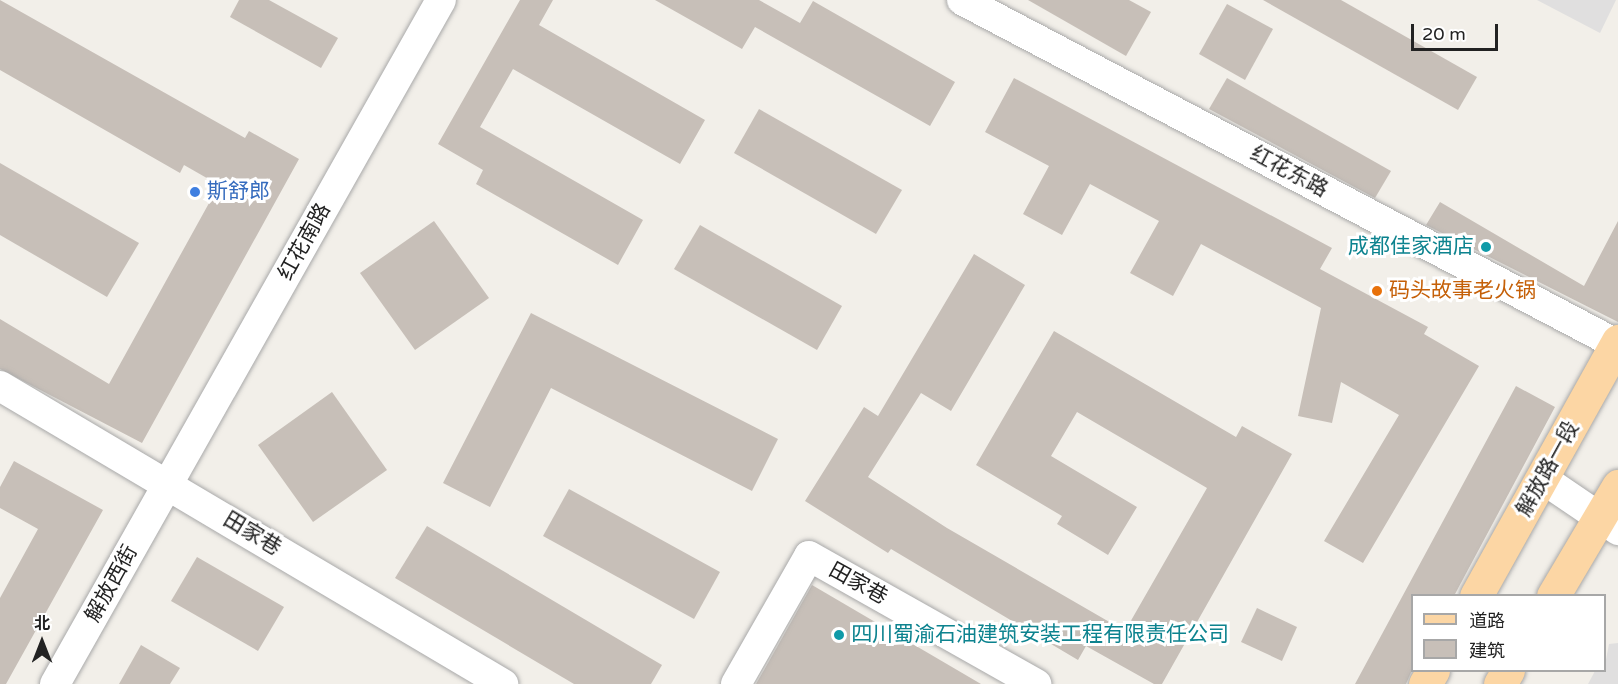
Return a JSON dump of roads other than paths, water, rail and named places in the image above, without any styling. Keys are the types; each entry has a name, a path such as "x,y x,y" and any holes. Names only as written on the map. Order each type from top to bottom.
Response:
{"main road":[{"name":"解放路一段","path":"1477,594 1617,343"},
{"path":"1554,594 1608,524 1618,486"}],"street":[{"name":"红花南路","path":"168,484 441,0"},
{"name":"红花东路","path":"962,0 1617,343"},
{"name":"田家巷","path":"0,386 503,684"},
{"path":"1543,479 1608,524"},
{"name":"解放西街","path":"55,684 168,484"},
{"name":"田家巷","path":"736,684 809,556 1036,684"}],"place":[{"name":"斯舒郎","path":"195,192"},
{"name":"成都佳家酒店","path":"1486,247"},
{"name":"码头故事老火锅","path":"1377,291"},
{"name":"四川蜀渝石油建筑安装工程有限责任公司","path":"839,635"}]}
